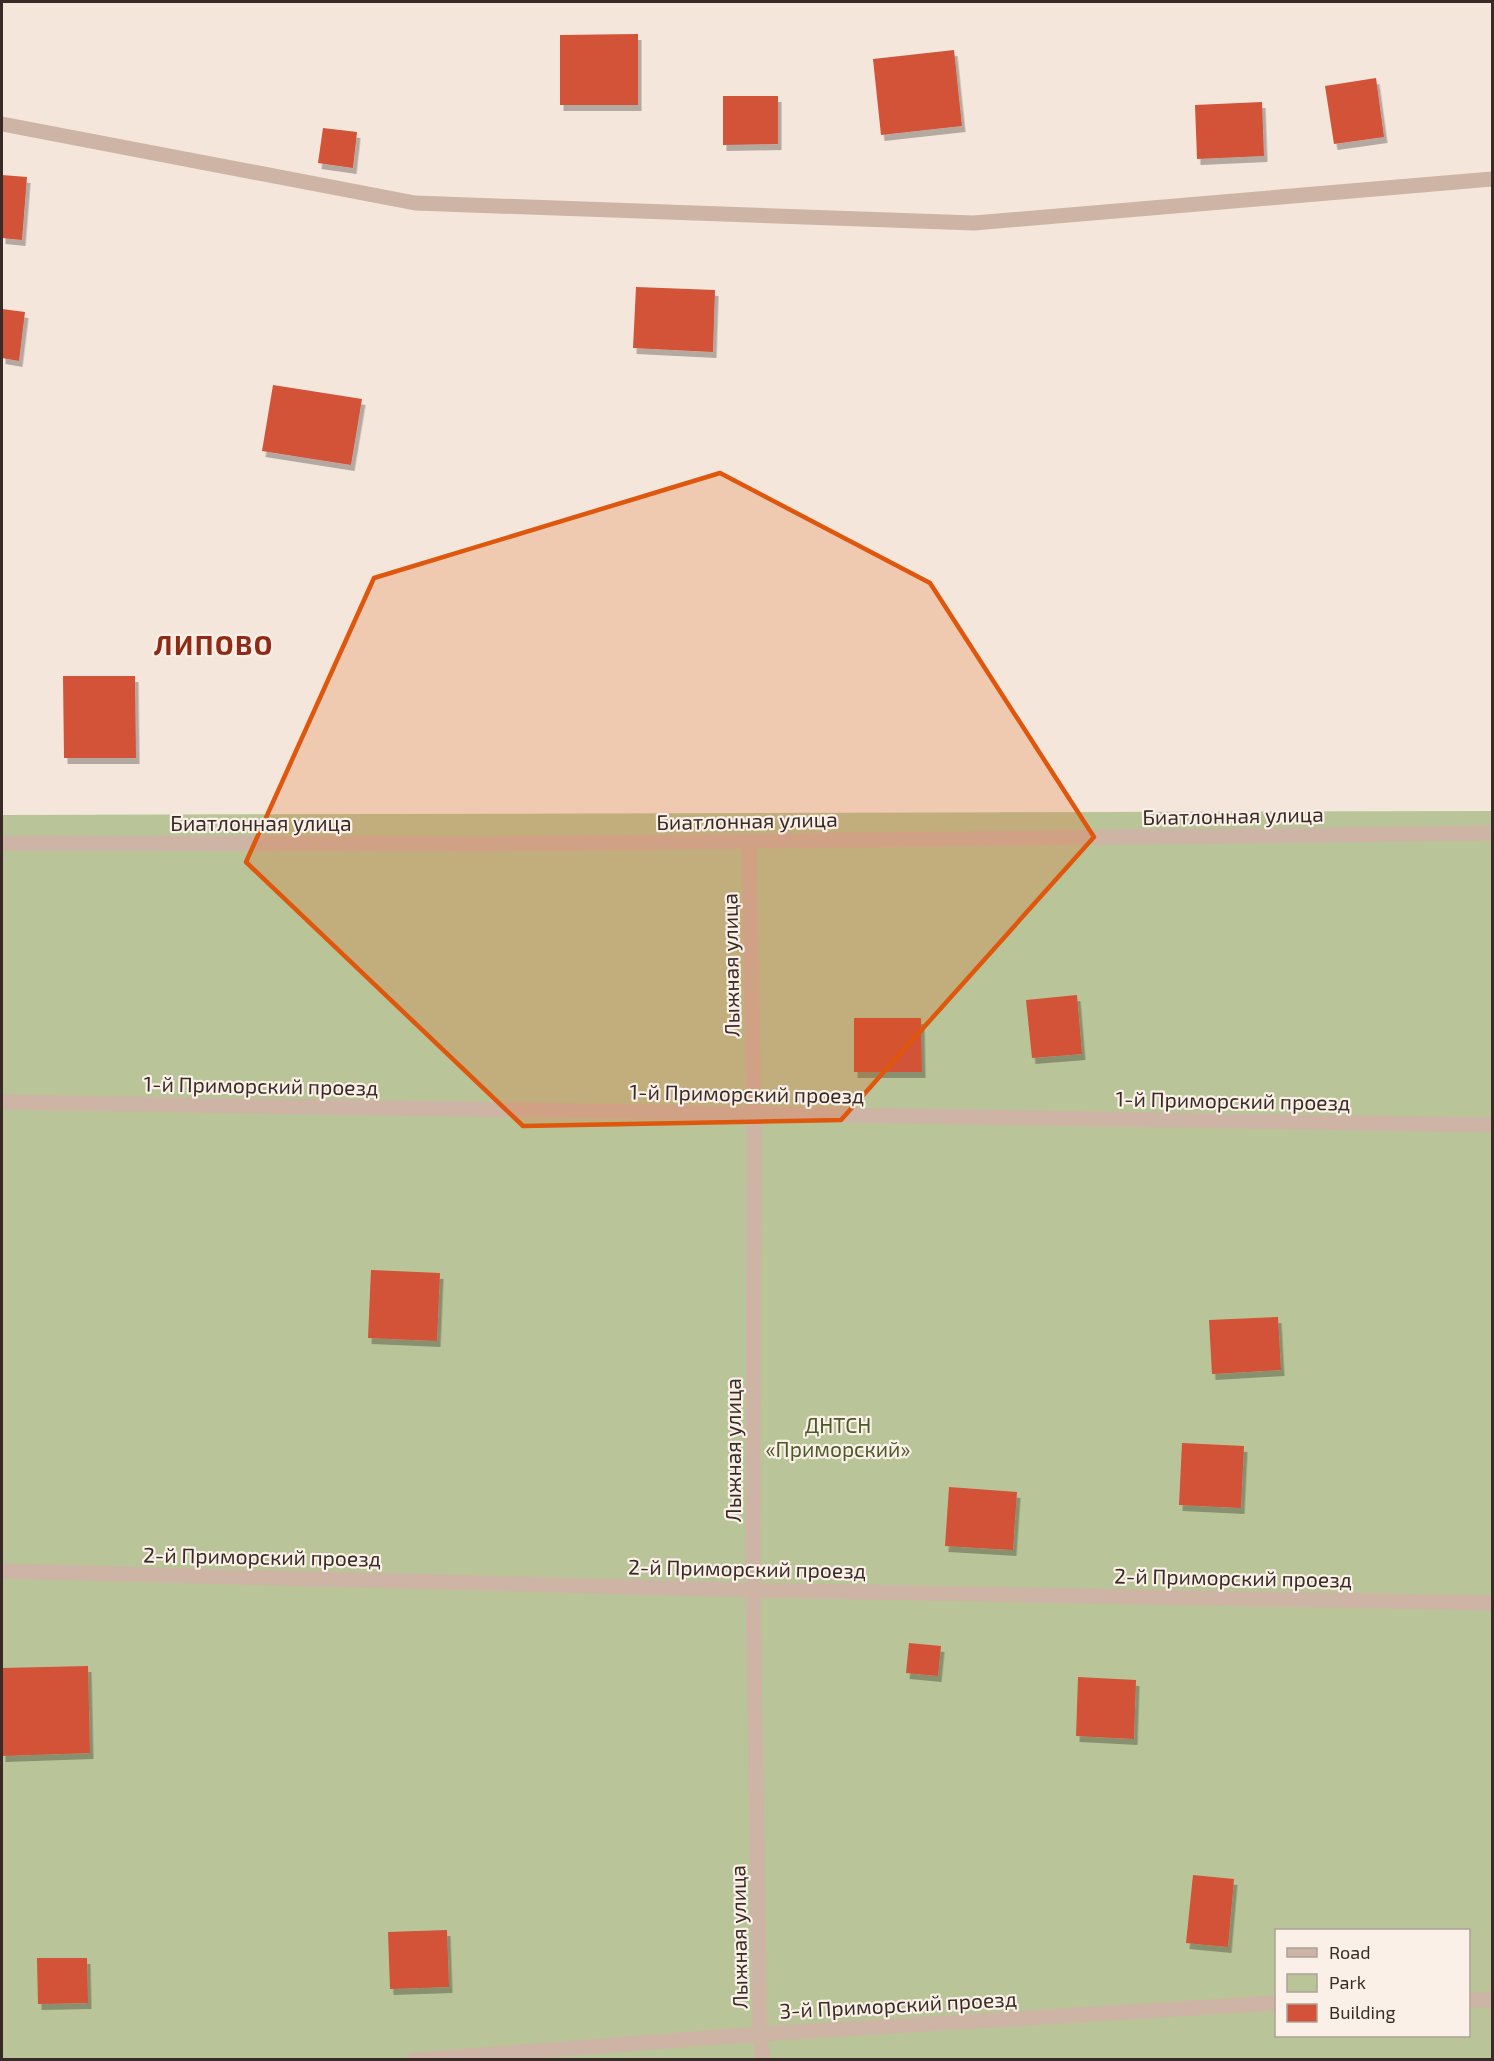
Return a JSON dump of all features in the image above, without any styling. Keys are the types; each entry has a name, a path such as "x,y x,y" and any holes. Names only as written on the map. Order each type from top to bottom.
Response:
{"street":[{"path":"2,124 415,203 451,205 974,223 1492,179"},
{"name":"Биатлонная улица","path":"2,843 490,844 1492,833"},
{"name":"Лыжная улица","path":"749,841 754,1114 753,1590 760,2034 764,2060"},
{"name":"1-й Приморский проезд","path":"2,1102 1492,1125"},
{"name":"2-й Приморский проезд","path":"2,1571 753,1590 1492,1603"},
{"path":"1470,2000 1492,2000"},
{"name":"3-й Приморский проезд","path":"414,2060 760,2034 1275,2003"}],"highlighted area":[{"path":"720,473 930,583 1094,837 841,1120 523,1126 246,862 374,578"}],"green space":[{"name":"ДНТСН «Приморский»","path":"1492,811 1492,2059 2,2059 2,815"}],"building":[{"path":"638,34 638,105 560,105 560,35"},
{"path":"954,50 962,126 881,135 873,59"},
{"path":"1376,78 1384,137 1334,144 1325,86"},
{"path":"723,96 778,96 778,144 723,145"},
{"path":"1262,102 1264,156 1197,159 1195,105"},
{"path":"323,128 357,132 353,168 318,163"},
{"path":"2,175 27,177 22,240 2,238"},
{"path":"636,287 715,290 713,352 633,348"},
{"path":"2,309 25,312 19,361 2,358"},
{"path":"273,385 362,399 351,465 262,451"},
{"path":"63,676 135,676 136,758 64,758"},
{"path":"1077,995 1082,1054 1032,1058 1026,1000"},
{"path":"854,1018 921,1018 922,1072 854,1072"},
{"path":"371,1270 440,1273 437,1341 368,1338"},
{"path":"1278,1317 1281,1370 1212,1374 1209,1320"},
{"path":"1182,1443 1244,1446 1241,1508 1179,1505"},
{"path":"949,1487 1017,1492 1013,1550 945,1546"},
{"path":"909,1643 941,1646 938,1676 906,1673"},
{"path":"88,1666 90,1753 2,1756 2,1668"},
{"path":"1078,1677 1136,1680 1134,1739 1076,1736"},
{"path":"1193,1875 1234,1879 1228,1947 1186,1943"},
{"path":"447,1930 449,1987 390,1989 388,1932"},
{"path":"37,1958 87,1958 88,2003 38,2004"}],"district":[{"name":"ЛИПОВО","path":"214,644"}]}
